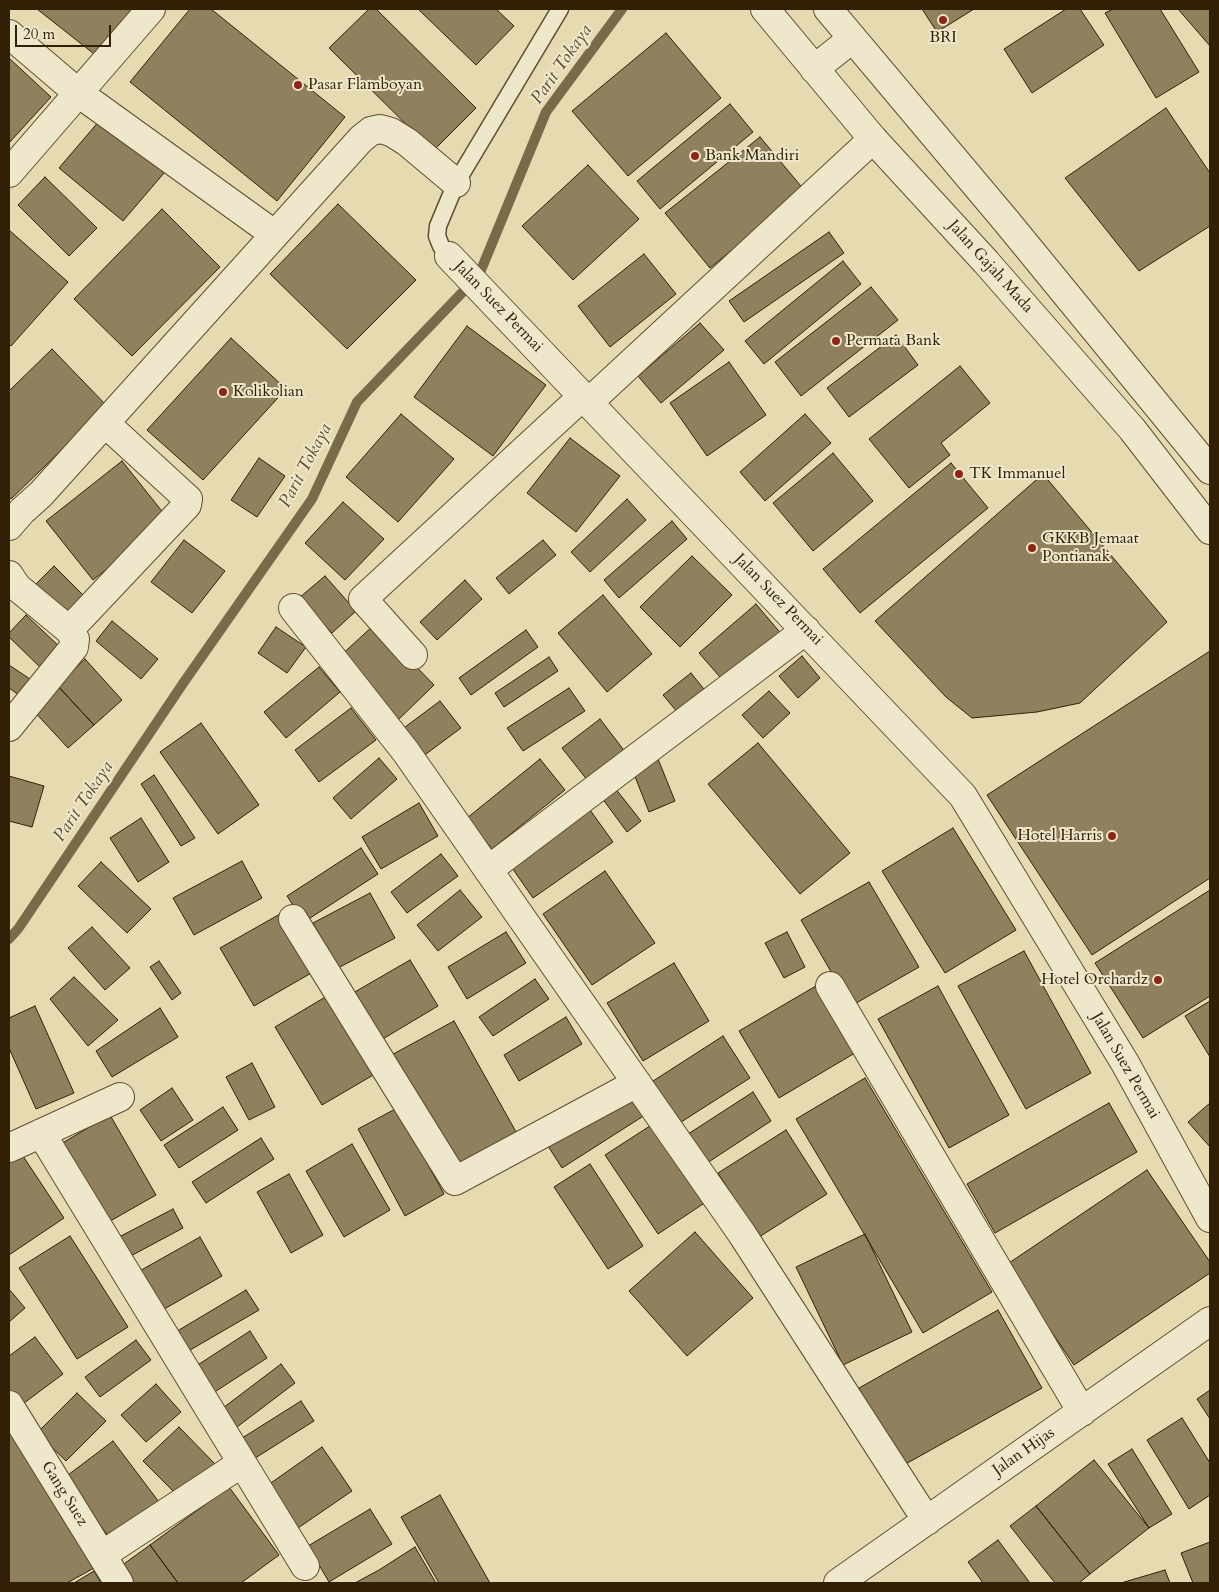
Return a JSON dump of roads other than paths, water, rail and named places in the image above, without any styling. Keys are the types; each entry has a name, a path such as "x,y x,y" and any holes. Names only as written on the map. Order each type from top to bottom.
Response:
{"street":[{"path":"9,173 77,92 151,9"},
{"name":"Jalan Gajah Mada","path":"765,9 873,138 986,262 1132,429 1210,530"},
{"path":"828,9 1007,222 1210,470"},
{"path":"9,34 77,92 274,234"},
{"path":"814,69 852,39"},
{"path":"9,526 105,423 348,153 371,131 380,129 399,137 456,183"},
{"path":"413,654 364,599 873,138"},
{"name":"Jalan Suez Permai","path":"449,256 963,796 1125,1063 1210,1218"},
{"path":"69,630 186,505 188,499 105,423"},
{"path":"9,575 17,587 69,630 75,639 74,647 9,727"},
{"path":"293,608 406,752 742,1234 927,1521"},
{"path":"488,870 806,630"},
{"path":"293,918 454,1181 637,1083"},
{"path":"830,986 1082,1412"},
{"path":"9,1148 120,1096"},
{"path":"40,1133 305,1566"},
{"name":"Jalan Hijas","path":"838,1583 1210,1321"},
{"name":"Gang Suez","path":"9,1405 119,1583"},
{"path":"102,1555 242,1463"}],"lane":[{"name":"Jalan Suez Permai","path":"449,256 441,246 437,236 438,226 456,183 560,9"}],"waterway":[{"name":"Parit Tokaya","path":"9,939 18,929 184,682 312,499 357,402 479,275 546,112 622,9"}],"place":[{"name":"BRI","path":"943,20"},
{"name":"Pasar Flamboyan","path":"298,85"},
{"name":"Bank Mandiri","path":"695,156"},
{"name":"Permata Bank","path":"836,341"},
{"name":"Kolikolian","path":"223,392"},
{"name":"TK Immanuel","path":"959,474"},
{"name":"GKKB Jemaat Pontianak","path":"1032,548"},
{"name":"Hotel Harris","path":"1112,836"},
{"name":"Hotel Orchardz","path":"1158,980"}]}
